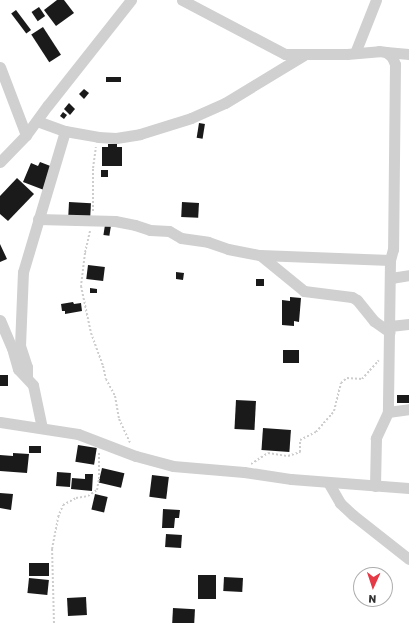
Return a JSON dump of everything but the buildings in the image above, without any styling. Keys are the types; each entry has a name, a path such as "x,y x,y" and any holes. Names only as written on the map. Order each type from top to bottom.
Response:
{"street":[{"path":"0,162 26,135 131,0"},
{"path":"182,0 285,54 355,53 379,51 409,54"},
{"path":"355,53 376,0"},
{"path":"375,486 376,438 388,412 391,278 390,260 393,249 396,70 392,57 386,52"},
{"path":"37,121 65,131 98,138 116,138 140,134 191,118 225,103 305,54"},
{"path":"0,68 26,135"},
{"path":"27,377 26,366 20,346 22,283 27,256 65,131"},
{"path":"38,219 93,219 136,225 150,230 169,231 181,238 208,242 228,249 260,255 390,260"},
{"path":"260,255 304,291 352,297 357,300 374,321 390,329 409,324"},
{"path":"391,278 409,275"},
{"path":"0,320 12,348 18,369 34,385 42,428"},
{"path":"388,412 409,409"},
{"path":"0,422 78,434 136,456 173,466 244,472 328,482 409,488"},
{"path":"328,482 333,493 345,507 367,527 409,559"}],"path":[{"path":"98,138 93,168 93,219 84,253 81,286 91,333 106,379 117,403 119,419 136,456"},
{"path":"244,472 252,462 268,453 288,456 300,452 300,440 316,432 334,411 341,383 347,378 362,379 389,349"},
{"path":"54,623 52,549 56,524 63,505 76,498 88,496 96,490 99,479 99,442"}]}
